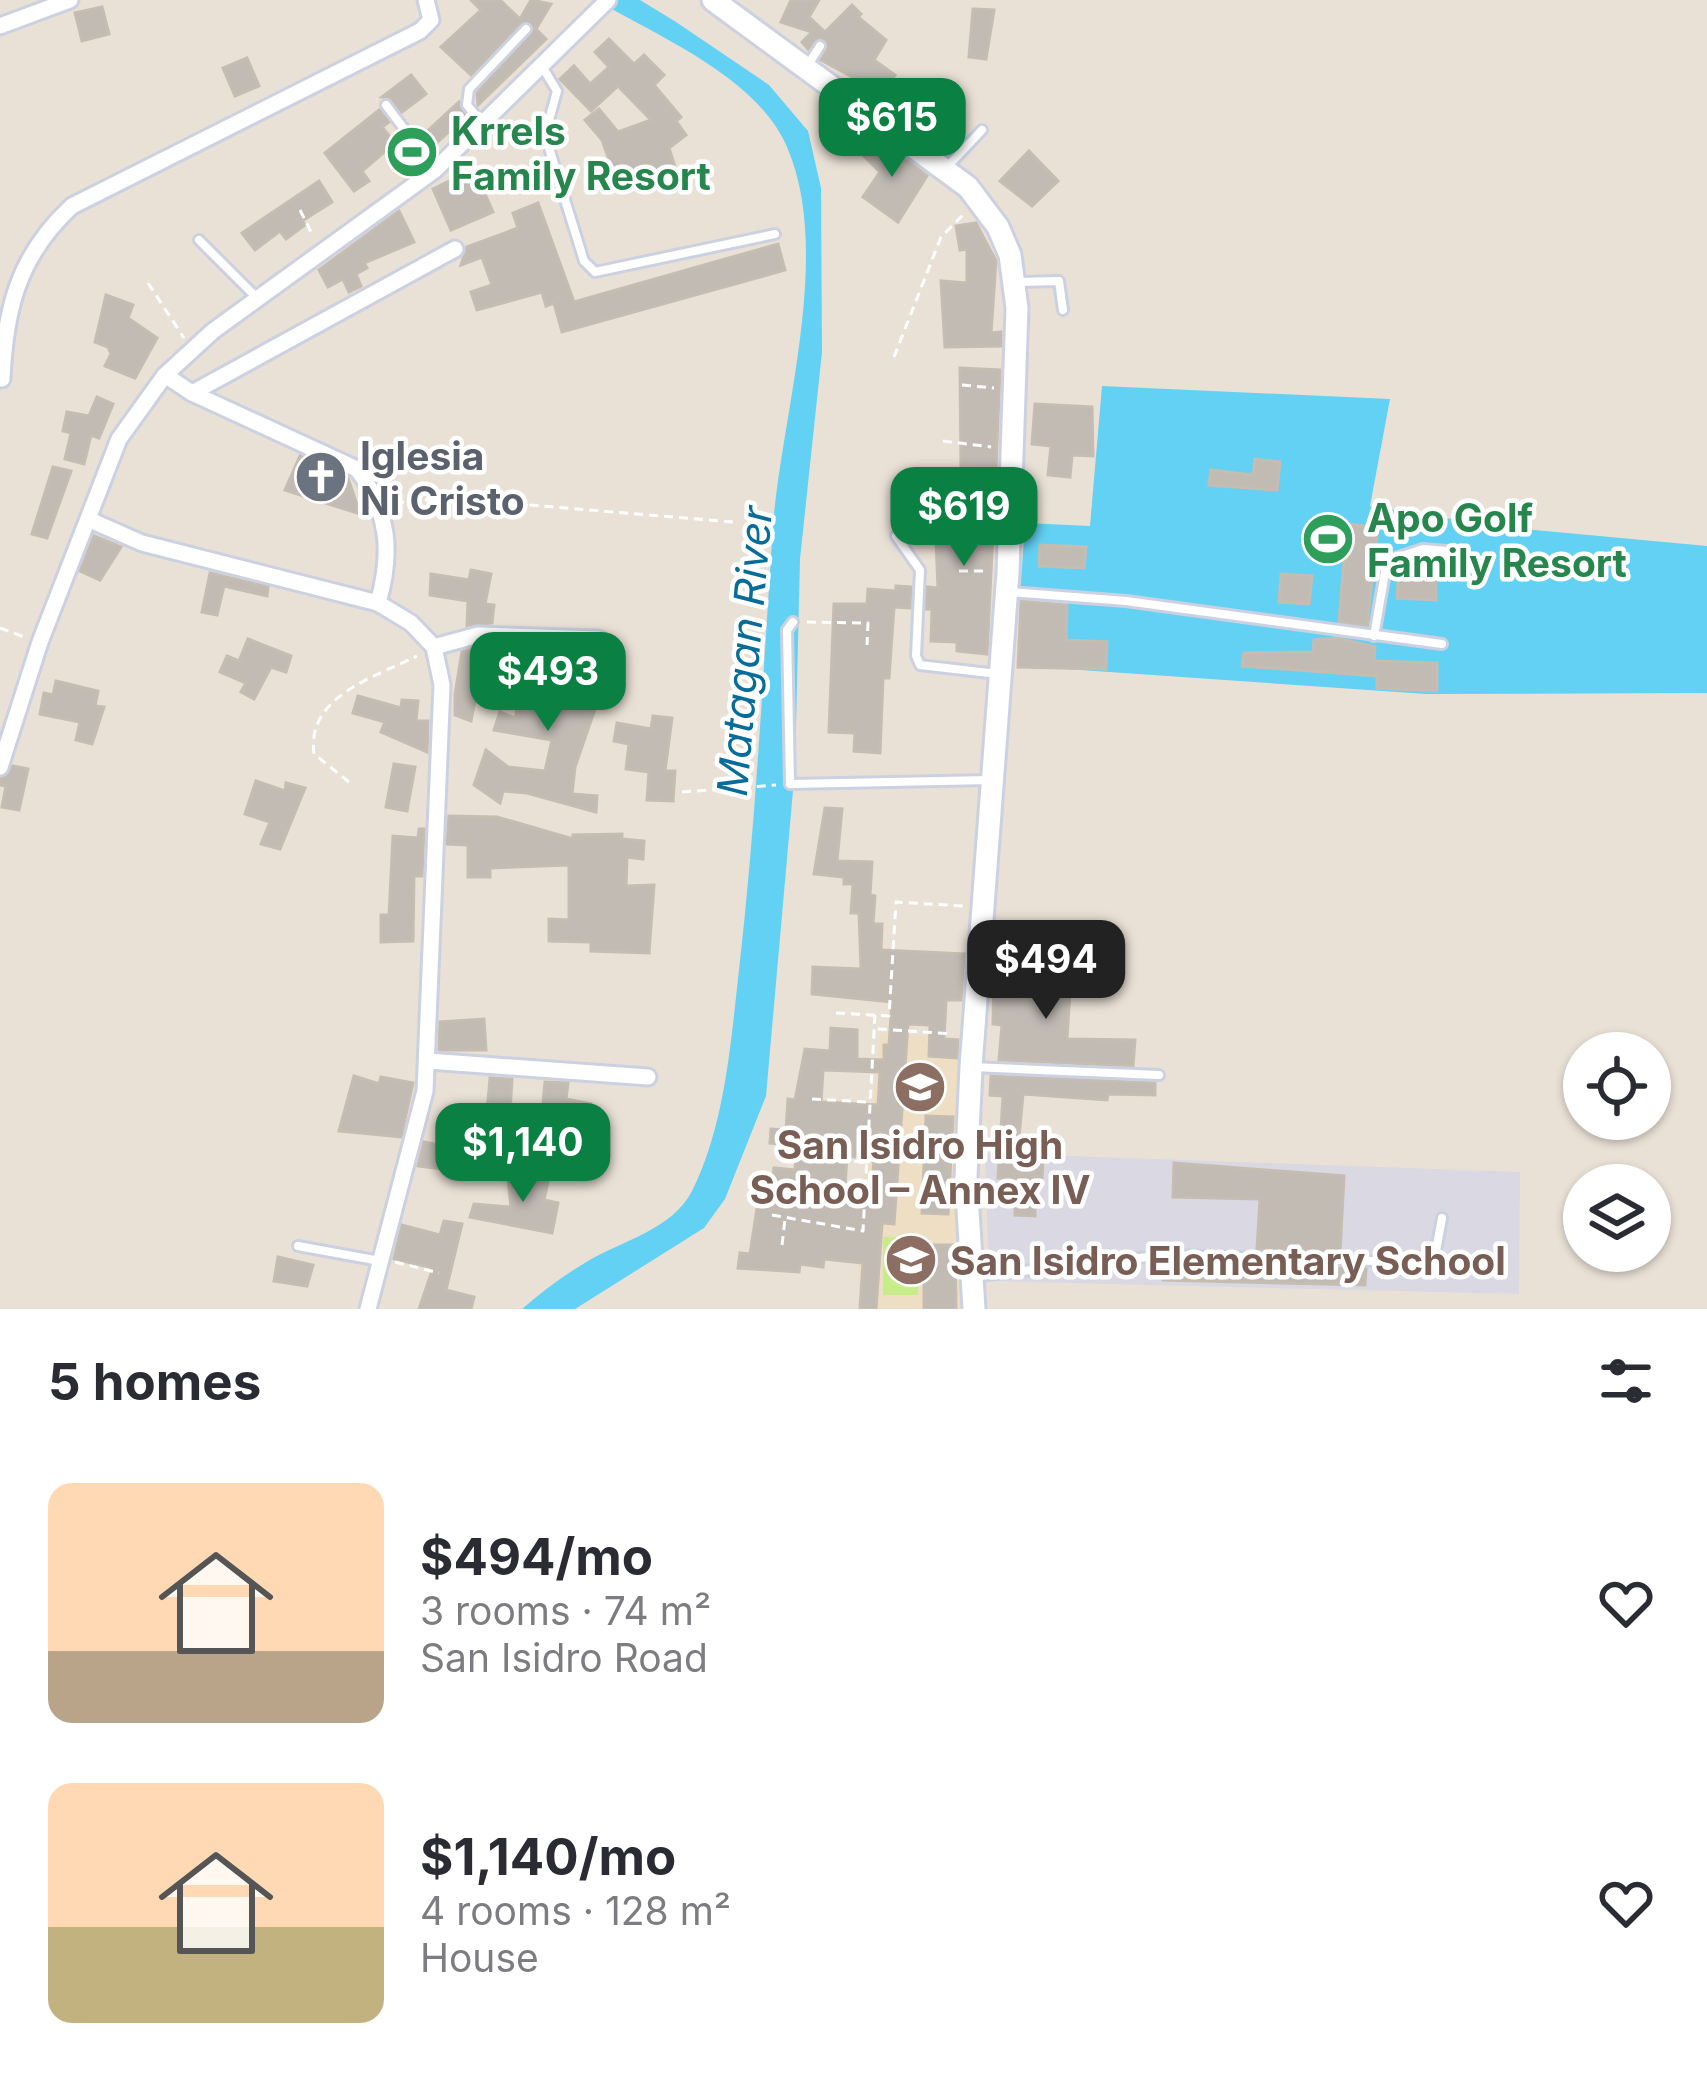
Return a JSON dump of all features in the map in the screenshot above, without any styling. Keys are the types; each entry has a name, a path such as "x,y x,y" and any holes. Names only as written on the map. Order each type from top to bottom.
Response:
{"street":[{"path":"0,26 70,0"},
{"path":"2,379 8,315 26,260 43,233 72,206 420,31 431,20 425,0"},
{"path":"0,767 40,642 119,439 164,375 257,298 435,170 608,0"},
{"path":"713,0 945,168 983,202 998,226 1016,283 1007,582 970,1066 969,1276 974,1309"},
{"path":"192,394 455,249"},
{"path":"164,375 192,394 357,470 376,507 390,559 378,603"},
{"path":"90,520 142,543 378,603 411,623 434,646 442,701 426,964 428,1061 419,1123 368,1309"},
{"path":"434,646 478,635 599,639"},
{"path":"428,1061 648,1077"}],"lane":[{"path":"483,124 467,104 469,89 526,29"},
{"path":"805,69 820,46"},
{"path":"542,67 557,91 545,135 584,261 595,272 775,234"},
{"path":"386,104 435,170"},
{"path":"945,168 982,130"},
{"path":"199,240 257,298"},
{"path":"1016,283 1059,281 1063,310"},
{"path":"896,536 920,570 916,656 920,665 1000,675"},
{"path":"1374,636 1387,561 1423,548 1458,552"},
{"path":"1007,582 1442,644"},
{"path":"793,622 788,630 790,784 992,780"},
{"path":"970,1066 1159,1076"},
{"path":"969,1276 1166,1255 1410,1262 1436,1251 1442,1218"},
{"path":"298,1246 381,1260"}],"path":[{"path":"894,357 940,237 983,202"},
{"path":"300,210 322,254"},
{"path":"148,283 191,350"},
{"path":"962,385 1014,389"},
{"path":"944,441 1011,450"},
{"path":"376,507 446,498 734,522"},
{"path":"958,571 1007,582"},
{"path":"793,622 868,623 867,645"},
{"path":"0,628 40,642"},
{"path":"349,782 314,754 311,736 322,713 367,679 434,646"},
{"path":"682,792 778,785"},
{"path":"836,1013 889,1016 896,902 982,907"},
{"path":"772,1215 863,1231 875,1015"},
{"path":"875,1029 972,1035"},
{"path":"812,1099 870,1102"},
{"path":"809,1158 866,1162"},
{"path":"782,1245 785,1217"},
{"path":"381,1260 439,1274"}],"shaded area":[{"name":"San Isidro High School – Annex IV","path":"880,1033 967,1038 969,1309 860,1309 857,1245"},
{"path":"985,1153 1520,1172 1519,1294 989,1281"}],"green space":[{"path":"883,1237 919,1237 918,1295 883,1295"}],"water":[{"path":"596,0 640,0 676,22 769,85 808,131 821,188 822,352 800,559 795,768 766,1096 725,1199 704,1228 575,1309 522,1309 579,1266 673,1215 692,1191 712,1139 725,1082 739,970 773,525 805,284 800,189 787,147 773,122 730,79 704,61"},
{"name":"Apo Golf Family Resort","path":"1102,386 1390,399 1370,506 1502,527 1707,546 1707,693 1426,694 1066,669 1067,598 1020,596 1025,523 1090,526"}],"building":[{"path":"471,0 500,0 520,19 531,0 551,4 536,29 546,39 478,105 477,93 534,28 521,23 471,75 441,47 481,10"},
{"path":"791,0 819,0 809,17 825,32 852,5 861,14 858,17 886,40 874,60 895,75 882,93 821,60 828,48 825,40 815,39 808,49 802,42 812,32 781,22"},
{"path":"102,7 109,34 82,41 75,13"},
{"path":"973,9 994,10 986,59 969,57"},
{"path":"609,39 634,64 644,55 664,75 654,85 681,117 676,121 686,135 669,148 675,167 601,190 597,176 613,171 602,140 585,120 599,109 618,132 651,120 618,86 591,111 560,79 574,66 590,84 609,67 595,52"},
{"path":"247,58 259,86 235,96 223,68"},
{"path":"411,75 426,94 402,112 390,98 382,97"},
{"path":"459,102 466,116 430,149 421,137"},
{"path":"379,110 389,122 382,127 395,143 362,171 369,181 354,191 325,153"},
{"path":"873,136 927,176 898,222 863,197 880,172 861,153"},
{"path":"1029,151 1058,181 1032,206 1000,181"},
{"path":"474,169 493,212 451,230 433,189"},
{"path":"319,181 332,202 302,221 305,225 286,239 280,231 255,250 242,233"},
{"path":"538,203 574,302 778,244 785,270 562,332 554,303 546,306 542,292 477,310 471,292 492,285 482,257 461,265 467,247 518,228 513,213"},
{"path":"399,211 414,242 364,263 367,268 356,274 361,286 349,292 343,279 328,287 319,270"},
{"path":"976,223 996,261 991,333 1001,332 1001,346 945,347 941,281 967,283 967,249 960,250 956,226"},
{"path":"106,295 133,305 128,318 157,338 135,378 105,366 111,354 108,347 95,342"},
{"path":"960,368 1000,370 996,468 961,466"},
{"path":"97,397 113,404 99,438 91,435 84,464 65,459 71,433 63,431 67,412 89,416"},
{"path":"1035,404 1092,407 1093,456 1072,455 1070,477 1048,475 1051,446 1032,444"},
{"path":"300,456 348,478 360,514 285,490"},
{"path":"1255,459 1280,462 1277,490 1209,485 1211,470 1253,475"},
{"path":"53,467 71,471 47,538 32,534"},
{"path":"984,470 996,470 987,654 957,651 957,642 931,641 932,609 926,609 927,587 938,588 935,517 945,517 947,493 983,493"},
{"path":"1347,524 1378,527 1367,626 1339,622"},
{"path":"94,536 121,547 100,580 80,571"},
{"path":"1040,545 1086,547 1084,568 1039,566"},
{"path":"1435,566 1436,600 1397,598 1399,568"},
{"path":"471,570 491,574 485,604 494,605 492,623 467,626 468,601 430,595 431,574 469,580"},
{"path":"210,573 268,587 267,596 224,586 217,615 202,612"},
{"path":"1281,574 1312,576 1309,604 1279,602"},
{"path":"896,586 911,587 910,608 894,607 889,678 883,678 880,753 854,751 855,733 829,732 834,604 867,604 868,589 896,591"},
{"path":"1021,601 1067,605 1066,640 1107,642 1106,669 1018,667"},
{"path":"1337,638 1375,647 1374,661 1437,663 1437,691 1377,688 1377,676 1242,666 1244,653 1313,652 1314,640"},
{"path":"248,639 291,656 286,672 271,667 254,699 241,692 246,683 220,672 227,656 239,661"},
{"path":"479,647 519,648 515,671 482,666 471,721 455,715 455,694 462,652"},
{"path":"550,649 573,650 574,675 606,677 575,767 572,794 597,796 596,812 527,793 503,791 500,803 474,785 486,750 508,767 545,771 552,740 494,730 500,712 515,718 525,675 551,680"},
{"path":"56,681 98,691 95,706 104,707 92,744 76,740 80,722 40,714 44,693 53,695"},
{"path":"358,696 401,708 402,700 418,701 416,721 428,721 427,752 381,732 385,722 353,713"},
{"path":"653,716 672,718 665,771 675,771 673,801 647,800 649,772 626,769 629,744 614,741 617,723 651,729"},
{"path":"394,764 415,767 407,811 386,807"},
{"path":"13,766 28,769 19,810 2,807 6,786 0,785 0,779"},
{"path":"256,781 285,791 286,783 305,788 280,849 261,844 270,822 245,814"},
{"path":"825,808 842,809 837,861 872,862 870,895 875,896 873,924 882,924 881,950 964,954 961,1000 946,1000 944,1039 958,1040 957,1058 929,1056 930,1025 908,1024 894,1224 882,1223 876,1309 860,1309 863,1263 824,1259 823,1267 800,1264 799,1272 738,1268 740,1253 750,1254 758,1202 763,1190 771,1191 774,1168 795,1170 797,1145 770,1143 771,1129 786,1130 788,1099 795,1100 805,1049 830,1051 831,1028 857,1030 857,1059 884,1060 884,1045 889,1045 892,1002 812,994 813,967 861,969 859,913 851,913 853,884 844,884 844,877 814,874","holes":["823,1070 880,1072 878,1105 821,1102","847,1156 874,1159 871,1205 844,1202"]},
{"path":"449,816 497,817 573,839 573,835 622,834 622,839 644,841 643,859 627,857 626,886 654,885 649,953 591,951 591,942 549,941 549,919 569,920 569,865 490,868 490,877 468,877 468,845 447,844"},
{"path":"419,829 424,829 422,876 414,876 413,941 381,942 381,915 389,915 393,836 418,838"},
{"path":"994,965 1071,974 1067,1039 1135,1040 1133,1066 999,1060 1002,1025 993,1024"},
{"path":"484,1019 486,1050 439,1050 440,1022"},
{"path":"354,1076 379,1084 381,1077 413,1083 401,1137 339,1131"},
{"path":"991,1076 1155,1083 1155,1095 1108,1094 1107,1100 1023,1094 1017,1159 1043,1160 1042,1180 1035,1180 1035,1216 1015,1215 1015,1179 998,1178 1003,1096 990,1095"},
{"path":"490,1078 512,1079 510,1113 521,1115 510,1157 517,1159 514,1172 496,1168 499,1156 463,1148 467,1131 485,1135"},
{"path":"545,1082 568,1083 566,1099 591,1104 589,1121 542,1114"},
{"path":"926,1116 953,1117 948,1214 922,1213"},
{"path":"424,1142 475,1152 470,1172 418,1166"},
{"path":"1174,1163 1344,1176 1340,1252 1257,1249 1260,1199 1173,1197"},
{"path":"522,1172 549,1177 544,1200 558,1203 552,1233 470,1217 474,1204 511,1207 508,1177"},
{"path":"444,1221 462,1224 446,1290 474,1297 471,1309 419,1309 433,1268 394,1259 402,1225 440,1235"},
{"path":"924,1245 955,1245 956,1309 924,1309"},
{"path":"278,1257 313,1265 307,1286 274,1281"},
{"path":"1163,1264 1366,1269 1365,1285 1163,1280"}],"place":[{"name":"Krrels Family Resort","path":"412,152"},
{"name":"Iglesia Ni Cristo","path":"321,477"},
{"name":"Apo Golf Family Resort","path":"1328,539"},
{"name":"San Isidro High School – Annex IV","path":"920,1087"},
{"name":"San Isidro Elementary School","path":"911,1260"}],"water label":[{"name":"Matagan River","path":"744,651"}]}
